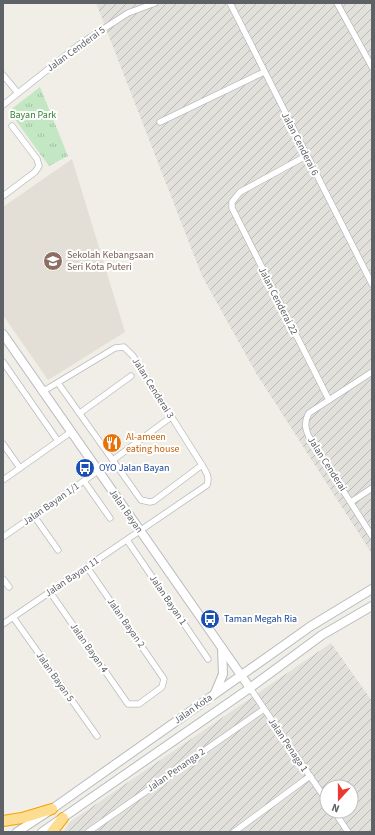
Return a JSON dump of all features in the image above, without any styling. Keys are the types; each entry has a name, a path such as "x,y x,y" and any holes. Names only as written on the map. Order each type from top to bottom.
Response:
{"highway":[{"path":"3,821 22,818 52,809"},
{"path":"52,832 63,818"}],"main road":[{"name":"Jalan Bayan","path":"3,334 42,392 250,688"},
{"name":"Jalan Kota","path":"17,832 52,809 311,626 372,589"},
{"name":"Jalan Kota","path":"42,832 250,688 322,635 372,606"},
{"path":"213,695 223,674 222,647"}],"street":[{"name":"Jalan Cenderai 5","path":"3,105 80,44 128,12 155,3"},
{"name":"Jalan Cenderai 6","path":"230,3 372,284"},
{"path":"337,3 372,67"},
{"path":"160,122 264,72"},
{"path":"3,75 18,93"},
{"path":"3,196 35,172 39,166 37,159 12,126"},
{"name":"Jalan Cenderai 22","path":"306,156 240,192 232,202 234,215 329,400"},
{"name":"Jalan Cenderai 3","path":"58,383 115,348 124,347 133,356 209,477 207,485 140,530"},
{"path":"3,362 58,441"},
{"name":"Jalan Cenderai","path":"372,372 309,413 305,420 305,428 309,437 372,536"},
{"path":"80,413 131,376"},
{"path":"42,392 58,383 138,496 144,501 154,501 202,465"},
{"path":"113,460 171,418"},
{"path":"3,480 71,432"},
{"path":"3,444 20,468"},
{"name":"Jalan Bayan 1/1","path":"3,538 98,471"},
{"path":"84,481 110,518"},
{"path":"351,502 372,488"},
{"path":"34,516 58,550"},
{"name":"Jalan Bayan 11","path":"3,624 140,530"},
{"name":"Jalan Bayan 1","path":"127,540 208,659"},
{"name":"Jalan Bayan 2","path":"87,567 164,679 162,687 139,704 128,704"},
{"path":"3,578 9,587"},
{"name":"Jalan Bayan 4","path":"50,592 128,704"},
{"name":"Jalan Bayan 5","path":"13,617 97,736"},
{"name":"Jalan Penaga 1","path":"250,688 319,789"},
{"name":"Jalan Penanga 2","path":"88,832 264,709"},
{"path":"234,832 310,776"},
{"path":"339,819 348,832"}],"shaded area":[{"path":"96,3 372,3 372,554 256,373 202,276"},
{"name":"Sekolah Kebangsaan Seri Kota Puteri","path":"72,159 125,332 48,380 3,315 3,207"},
{"path":"331,643 372,701 372,832 63,832 70,822"}],"green space":[{"name":"Bayan Park","path":"40,87 68,156 49,166 9,111"}],"place":[{"name":"Sekolah Kebangsaan Seri Kota Puteri","path":"53,261"},
{"name":"Al-ameen eating house","path":"112,443"},
{"name":"OYO Jalan Bayan","path":"85,468"},
{"name":"Taman Megah Ria","path":"210,619"}]}
